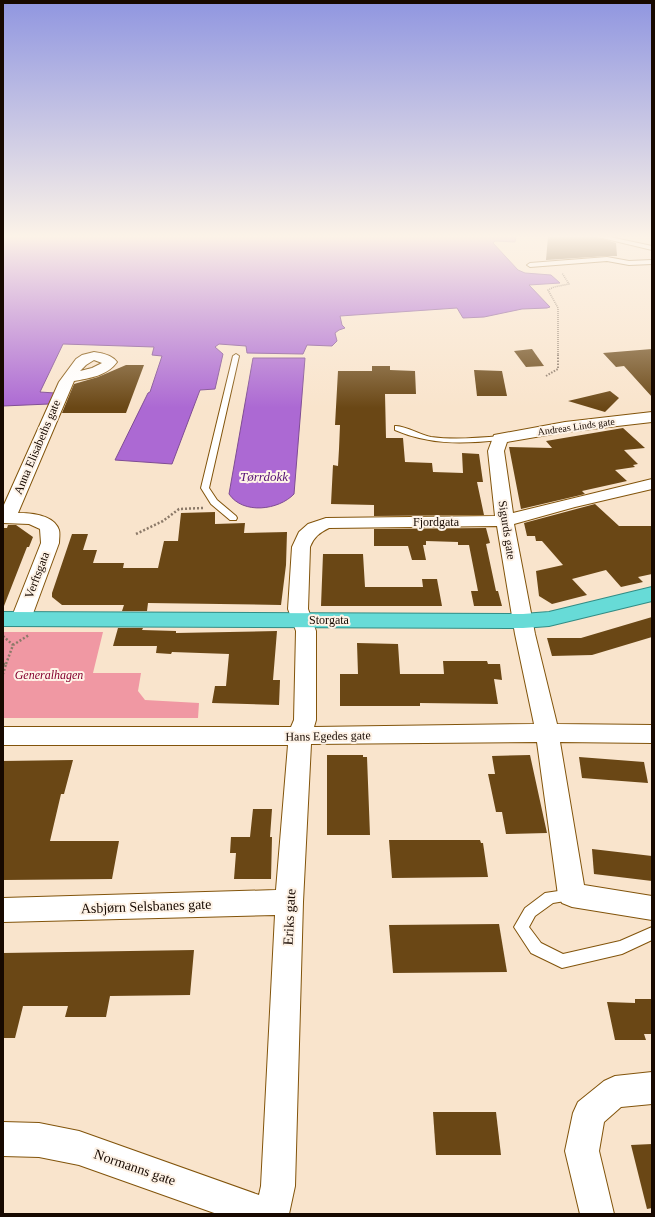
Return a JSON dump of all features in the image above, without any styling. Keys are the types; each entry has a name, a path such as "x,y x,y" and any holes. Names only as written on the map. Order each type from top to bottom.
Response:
{"highway":[{"name":"Storgata","path":"19,624 303,620 523,621 549,619 652,594"}],"street":[{"name":"Anna Elisabeths gate","path":"5,518 62,389 69,377"},
{"name":"Andreas Linds gate","path":"500,438 564,427 652,417"},
{"name":"Sigurds gate","path":"500,438 496,451 505,521 523,621 546,733 572,895"},
{"name":"Fjordgata","path":"303,620 298,609 301,547 304,536 314,528 326,523 505,521 571,503 652,484"},
{"name":"Verftsgata","path":"5,518 36,519 46,525 50,530 50,543 19,624"},
{"name":"Eriks gate","path":"272,1214 278,1186 289,902 300,736 305,720 306,631 303,620"},
{"name":"Hans Egedes gate","path":"3,736 300,736 546,733 652,734"},
{"path":"572,895 652,908"},
{"name":"Asbjørn Selsbanes gate","path":"3,910 289,902"},
{"path":"597,1214 582,1151 589,1113 615,1092 652,1088"},
{"name":"Normanns gate","path":"3,1139 39,1140 79,1148 262,1214"}],"lane":[{"path":"233,518 214,502 205,488 236,356"},
{"path":"398,428 427,439 481,440 500,438"},
{"path":"572,895 550,897 530,912 521,927 536,948 562,960 622,947 652,933"}],"path":[{"path":"546,376 558,369 558,308 550,294"},
{"path":"136,534 164,522 179,509 220,507"},
{"path":"3,674 4,664 13,645 19,624"},
{"path":"3,636 13,645"}],"green space":[{"name":"Generalhagen","path":"3,632 103,632 93,673 141,673 138,691 145,700 199,703 198,718 3,718"}],"water":[{"path":"3,294 537,294 550,307 522,309 484,317 463,318 457,308 340,316 342,325 345,328 335,333 337,341 332,346 307,345 303,354 247,353 246,346 219,344 215,347 223,354 215,389 200,390 172,464 115,460 148,393 150,392 162,356 152,355 154,347 63,344 40,392 55,393 49,404 3,406"},
{"name":"Tørrdokk","path":"253,358 305,358 294,494 279,504 261,508 243,505 235,501 229,494"}],"building":[{"path":"532,349 544,366 526,367 514,351"},
{"path":"652,349 652,397 624,366 616,367 603,353"},
{"path":"126,365 144,365 126,413 62,413 74,384 98,377"},
{"path":"372,366 390,366 390,370 415,371 416,394 385,394 386,438 403,438 405,462 432,463 433,472 463,473 462,453 479,454 483,482 477,482 484,515 374,516 374,505 331,504 333,465 338,466 339,449 340,425 335,425 338,371 372,371"},
{"path":"474,370 502,371 507,396 477,396"},
{"path":"610,391 619,398 605,412 568,401"},
{"path":"623,428 645,448 624,450 638,464 633,465 635,467 615,470 627,481 582,491 585,494 521,509 509,447 552,448 546,441"},
{"path":"595,504 619,526 652,526 652,574 638,577 643,582 621,587 606,570 572,579 587,595 552,604 539,596 536,571 563,565 542,541 536,541 535,536 527,536 524,523"},
{"path":"215,512 215,524 245,523 244,533 287,532 286,565 281,605 148,603 147,611 122,611 124,605 62,605 52,597 52,593 72,534 88,534 83,550 97,550 93,563 124,563 123,568 158,568 164,541 178,541 181,513"},
{"path":"8,525 16,525 33,537 29,547 27,547 4,606 3,528 7,528"},
{"path":"486,528 490,543 486,544 496,591 498,591 502,606 474,606 471,591 478,591 469,545 458,545 458,542 426,541 426,545 423,545 426,560 412,560 408,546 374,546 374,529"},
{"path":"323,554 363,554 365,587 423,587 422,579 437,579 442,606 321,606"},
{"path":"652,617 652,637 592,655 552,656 547,638 581,638"},
{"path":"118,628 143,628 142,630 176,631 176,633 277,631 273,680 280,680 279,705 212,703 215,686 226,686 229,654 172,652 171,654 156,653 157,646 113,646"},
{"path":"357,643 398,644 400,674 444,674 443,661 487,661 488,664 500,664 502,680 494,679 498,704 420,703 420,706 340,706 340,674 358,674"},
{"path":"327,755 363,755 363,757 367,757 370,835 327,835"},
{"path":"530,755 547,833 506,834 502,812 496,812 488,774 495,774 492,756"},
{"path":"579,757 644,762 648,783 582,778"},
{"path":"73,760 64,794 61,794 50,841 119,841 112,879 3,880 3,761"},
{"path":"253,809 272,809 270,837 272,837 271,879 234,879 236,853 230,853 231,837 250,837"},
{"path":"389,840 480,840 481,843 483,843 488,877 392,878"},
{"path":"592,849 652,856 652,881 594,874"},
{"path":"499,924 507,972 393,973 389,925"},
{"path":"194,950 190,995 110,996 106,1017 65,1017 68,1006 23,1006 15,1038 3,1038 3,953"},
{"path":"635,999 652,999 652,1034 644,1034 646,1040 615,1040 607,1002 635,1003"},
{"path":"433,1112 496,1112 501,1155 436,1155"},
{"path":"652,1144 652,1208 647,1209 631,1145"}]}
